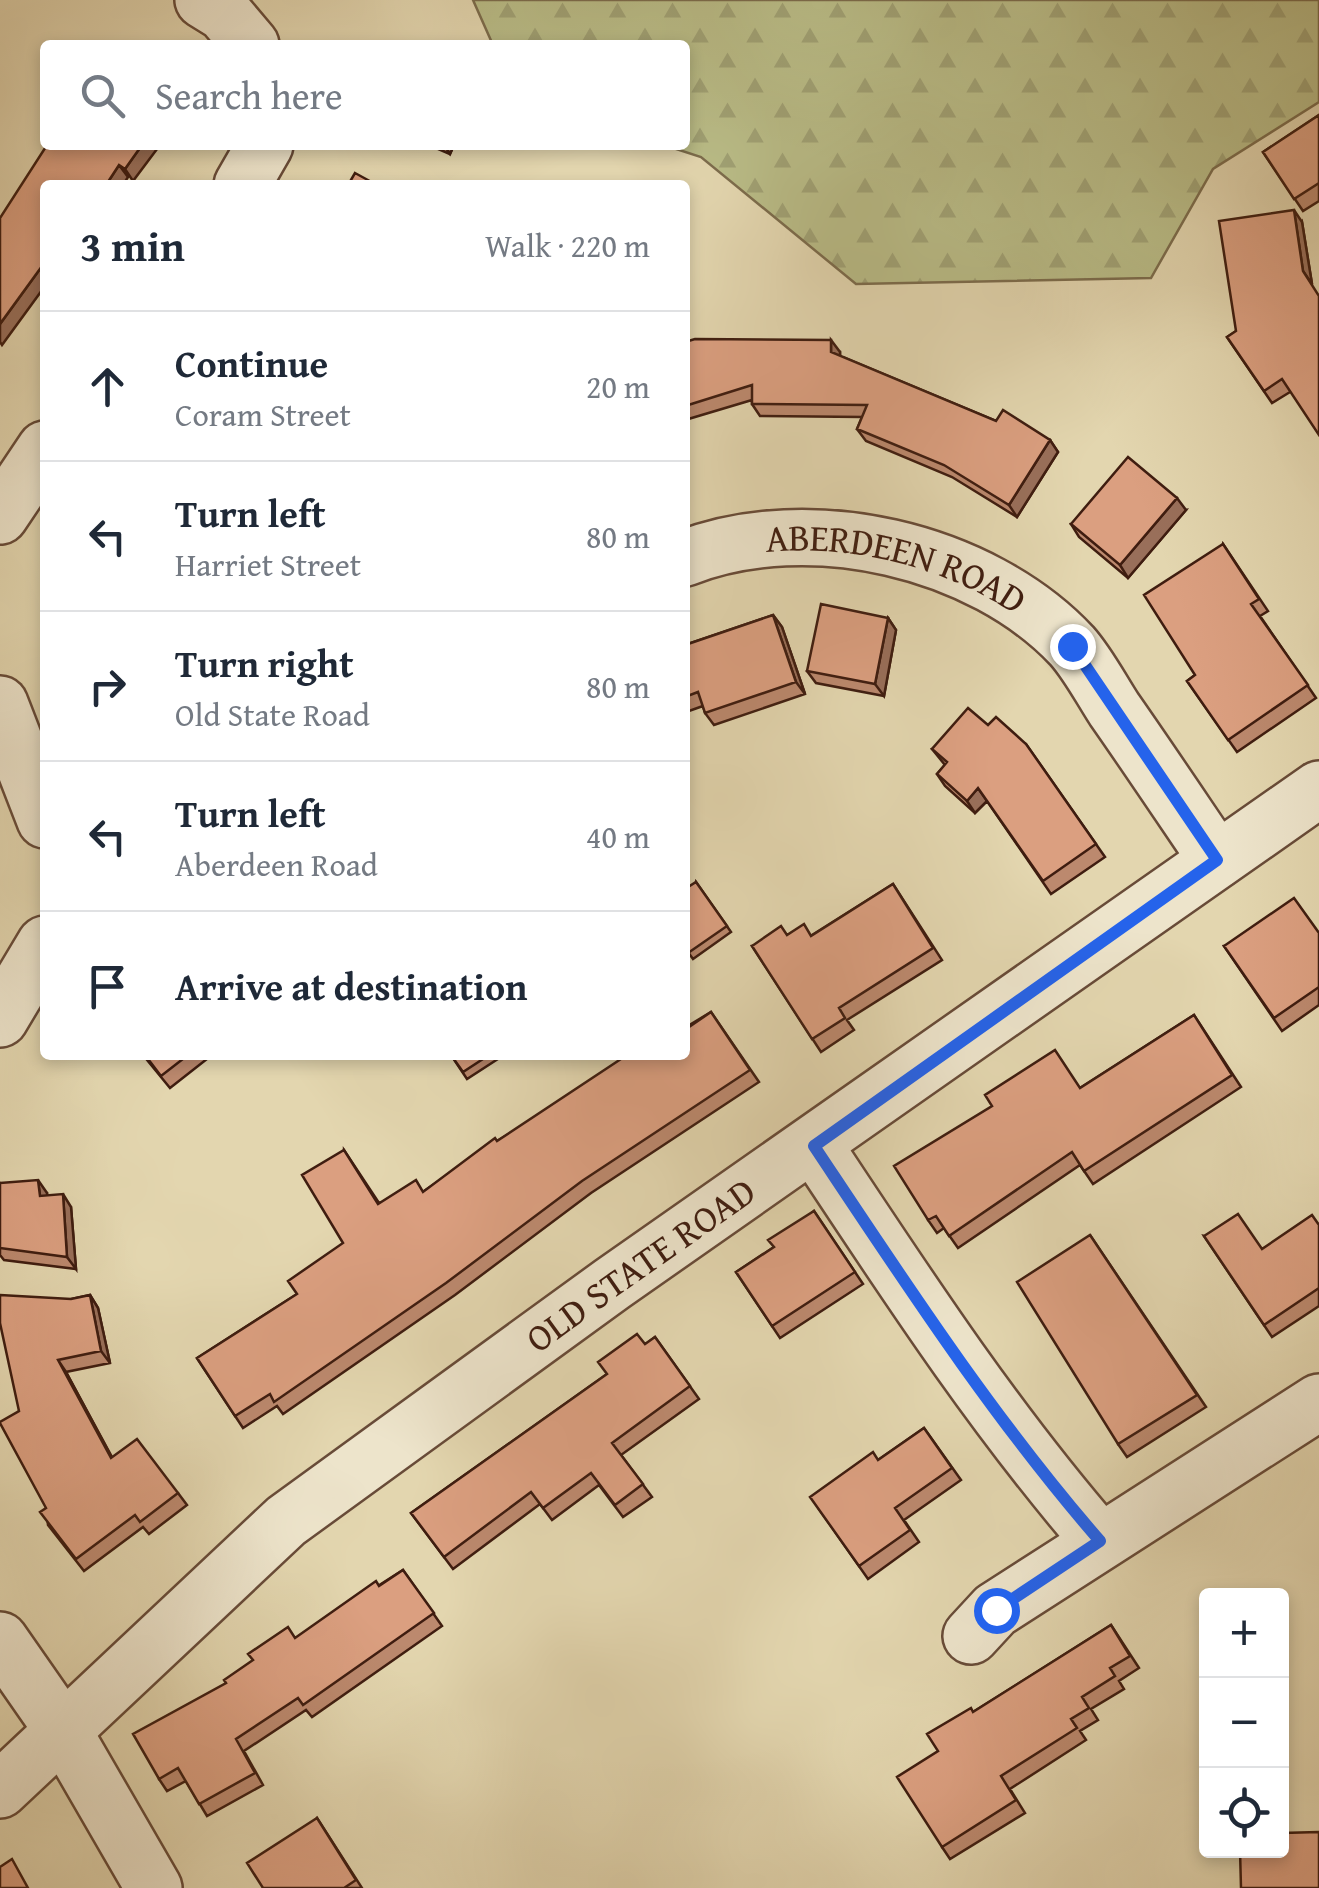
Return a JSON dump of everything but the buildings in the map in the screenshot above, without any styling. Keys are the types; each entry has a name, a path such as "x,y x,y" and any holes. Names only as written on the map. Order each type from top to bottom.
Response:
{"street":[{"path":"203,0 224,13 247,40"},
{"path":"245,180 262,150"},
{"path":"0,516 40,456"},
{"name":"ABERDEEN ROAD","path":"690,557 782,538 849,540 934,560 995,586 1072,646 1217,860"},
{"path":"0,704 40,807"},
{"name":"OLD STATE ROAD","path":"0,1790 286,1521 612,1284 1319,789"},
{"path":"0,1019 40,952"},
{"path":"814,1146 973,1379 1046,1479 1100,1541"},
{"path":"971,1636 996,1610 1319,1402"},
{"path":"0,1640 62,1729 154,1888"}],"green space":[{"path":"473,0 1319,0 1319,102 1213,169 1151,278 856,284 701,157 679,150 690,150 690,40 491,40"}],"route":[{"path":"996,1610 1100,1541 1046,1479 973,1379 814,1146 1217,860 1072,646"}]}
